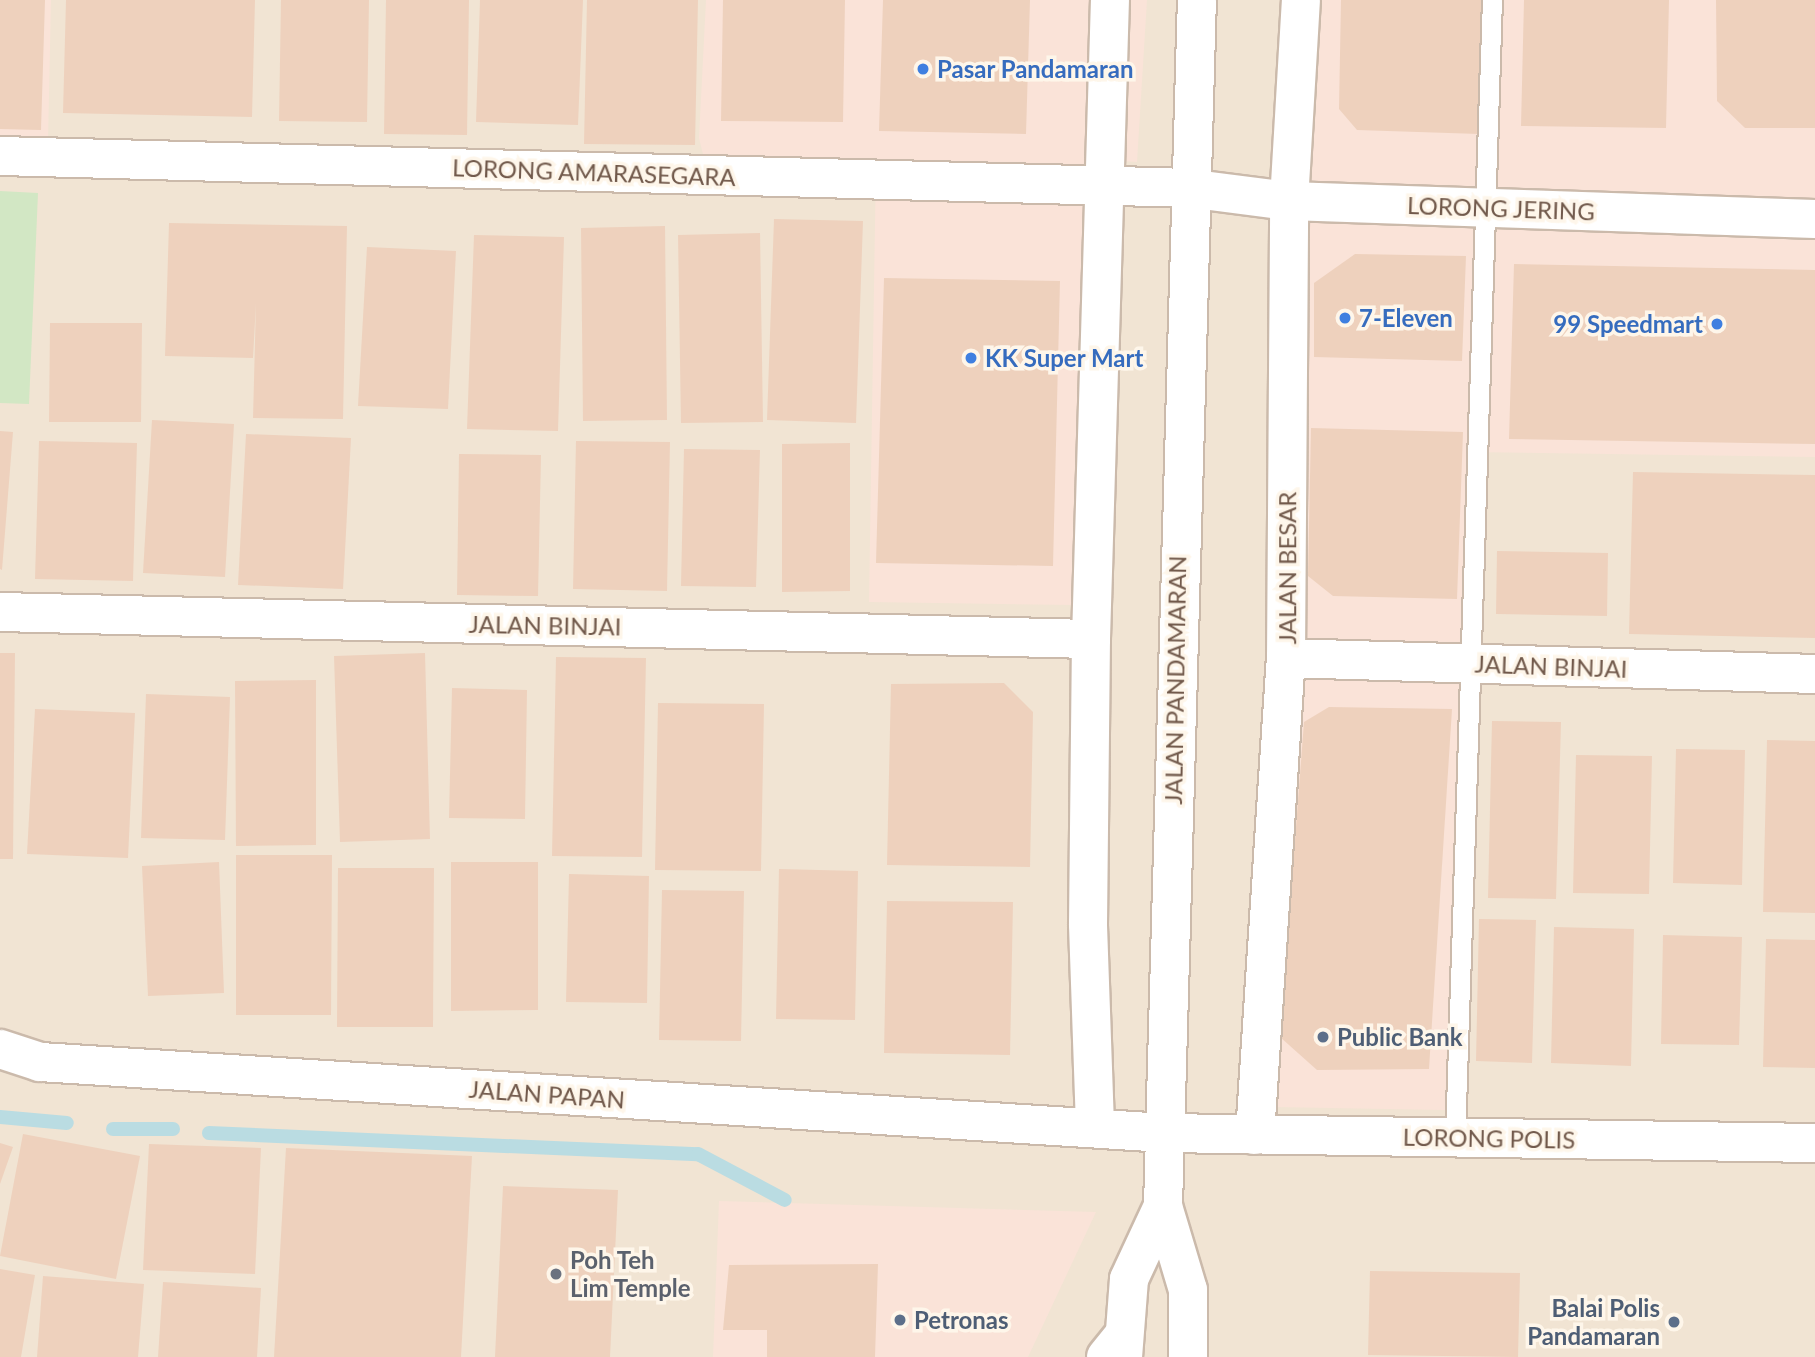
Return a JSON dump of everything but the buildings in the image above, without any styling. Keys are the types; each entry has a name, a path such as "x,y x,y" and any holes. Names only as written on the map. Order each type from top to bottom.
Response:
{"street":[{"path":"1095,1126 1088,924 1091,639 1107,186 1110,0"},
{"name":"JALAN PANDAMARAN","path":"1188,1357 1188,1290 1163,1206 1187,188 1197,0"},
{"name":"JALAN BESAR","path":"1255,1135 1286,658 1289,201 1301,0"},
{"name":"LORONG AMARASEGARA","path":"0,156 1187,188"},
{"name":"LORONG JERING","path":"1187,188 1289,201 1815,219"},
{"name":"JALAN BINJAI","path":"0,612 1091,639"},
{"name":"JALAN BINJAI","path":"1286,658 1815,674"},
{"name":"JALAN PAPAN","path":"0,1049 40,1062 1095,1126 1164,1133"},
{"name":"LORONG POLIS","path":"1164,1133 1815,1143"},
{"path":"1118,1350 1129,1279 1163,1206"}],"lane":[{"path":"1455,1138 1473,663 1492,0"}],"shaded area":[{"path":"0,0 1815,0 1815,1357 0,1357"},
{"path":"0,0 51,0 48,142 0,140"},
{"path":"706,0 1147,0 1137,162 1090,159 1075,605 869,602 876,161 704,158 699,138"},
{"path":"1317,0 1815,0 1815,457 1468,452 1445,1110 1273,1107"},
{"path":"719,1201 1096,1212 1028,1357 713,1357"}],"green space":[{"path":"0,191 38,193 29,404 0,403"}],"waterway":[{"path":"0,1117 67,1123"},
{"path":"113,1129 173,1129"},
{"path":"209,1133 698,1154 785,1200"}],"place":[{"name":"Pasar Pandamaran","path":"923,69"},
{"name":"7-Eleven","path":"1345,318"},
{"name":"99 Speedmart","path":"1717,324"},
{"name":"KK Super Mart","path":"971,358"},
{"name":"Public Bank","path":"1323,1037"},
{"name":"Poh Teh Lim Temple","path":"556,1274"},
{"name":"Petronas","path":"900,1320"},
{"name":"Balai Polis Pandamaran","path":"1674,1322"}]}
